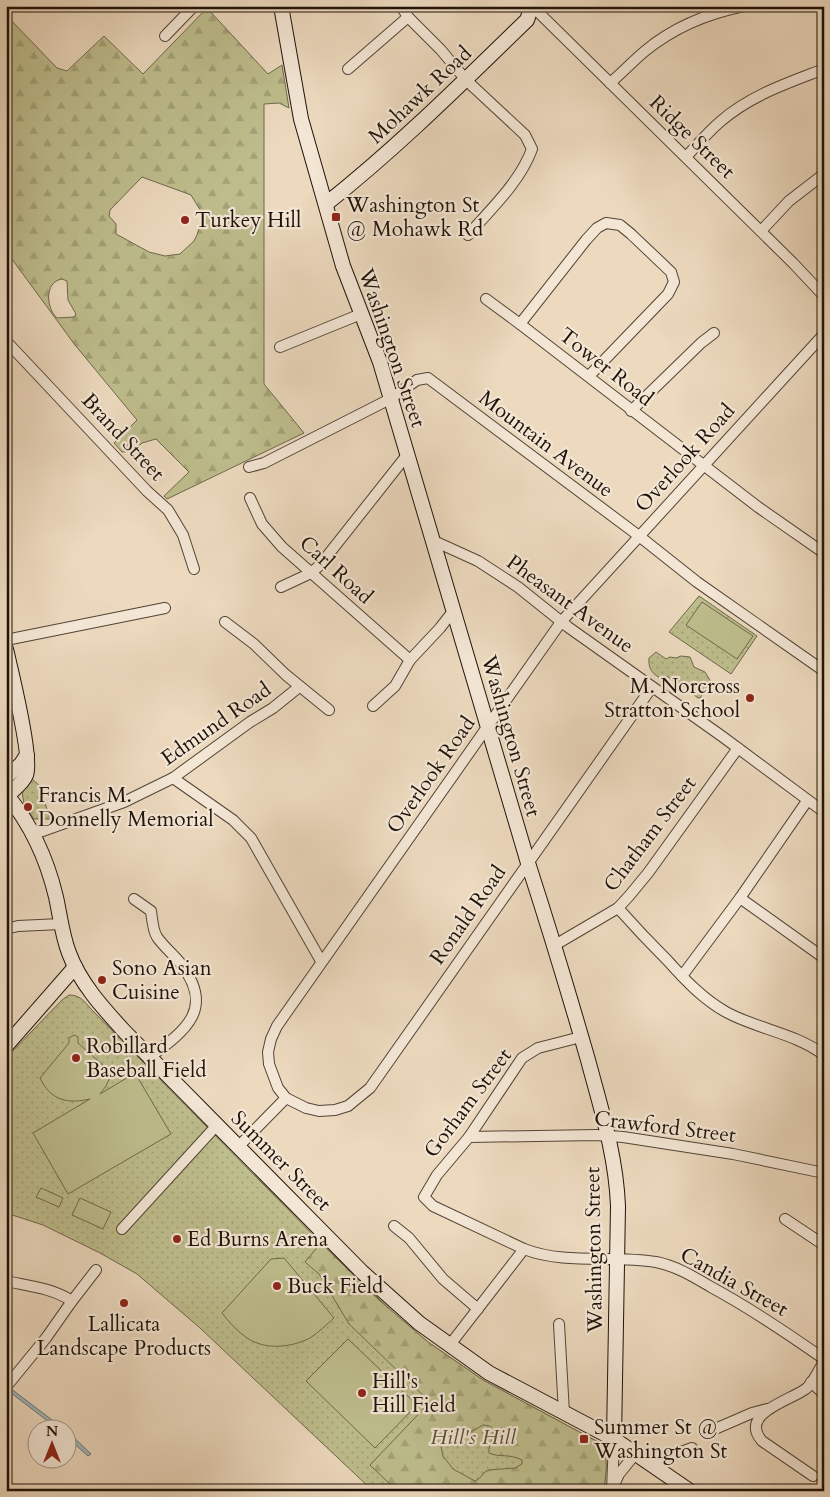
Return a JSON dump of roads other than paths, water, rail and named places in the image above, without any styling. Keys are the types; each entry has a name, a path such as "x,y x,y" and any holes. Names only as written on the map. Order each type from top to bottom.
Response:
{"street":[{"path":"63,6 68,6"},
{"name":"Washington Street","path":"281,6 300,119 343,266 380,362 528,863 555,945 609,1135 617,1187 618,1259 612,1491 619,1474 636,1453"},
{"path":"401,6 408,17 441,50 466,80 525,135 532,149 527,163 468,235"},
{"name":"Mohawk Road","path":"326,204 371,168 466,80 527,20 532,6"},
{"name":"Ridge Street","path":"532,6 761,231 824,296"},
{"path":"610,83 646,51 673,32 710,15 744,6"},
{"path":"165,36 194,7"},
{"path":"348,69 408,17"},
{"path":"686,157 721,121 750,100 824,69"},
{"path":"761,231 796,195 824,174"},
{"path":"520,324 561,270 597,228 606,224 620,225 651,251 670,272 674,282 668,294 589,376"},
{"name":"Tower Road","path":"486,300 589,376 758,508 824,553"},
{"path":"280,347 362,314"},
{"path":"632,411 701,343 714,333"},
{"name":"Overlook Road","path":"286,1098 278,1088 269,1064 268,1052 271,1039 277,1026 322,961 561,622 824,334"},
{"name":"Brand Street","path":"6,342 168,510 183,535 194,569"},
{"name":"Mountain Avenue","path":"390,399 417,380 428,378 639,536 697,582 824,671"},
{"path":"249,467 264,463 390,399"},
{"path":"281,587 311,573 330,554 407,455"},
{"name":"Carl Road","path":"250,498 262,524 282,547 410,660"},
{"name":"Pheasant Avenue","path":"434,541 478,561 518,587 561,622 738,748 824,812"},
{"path":"6,640 165,608"},
{"path":"373,706 395,686 410,660 454,610"},
{"path":"225,622 254,644 299,687"},
{"path":"6,649 27,755 26,775 7,794"},
{"name":"Edmund Road","path":"34,834 124,802 173,778 250,722 273,708 299,687 329,710"},
{"name":"Ronald Road","path":"286,1098 296,1104 319,1111 348,1106 370,1088 652,687"},
{"name":"Chatham Street","path":"555,945 618,908 648,873 738,748"},
{"path":"6,777 21,764 27,755"},
{"path":"173,778 233,820 251,838 322,961"},
{"name":"Summer Street","path":"7,794 34,834 48,867 69,953 83,981 109,1014 217,1126 387,1296 418,1323 489,1373 614,1439 690,1491"},
{"path":"682,976 740,898 807,801"},
{"path":"740,898 824,958"},
{"path":"134,899 151,911 156,937 181,964 191,979 196,995 196,1011 190,1021 150,1057"},
{"path":"618,908 682,976 707,999 728,1013 801,1042 824,1055"},
{"path":"6,929 18,926 61,924"},
{"path":"6,1046 75,967"},
{"name":"Gorham Street","path":"424,1197 437,1175 469,1137 522,1058 538,1048 581,1037"},
{"path":"238,1147 286,1098"},
{"path":"122,1229 217,1126"},
{"name":"Crawford Street","path":"469,1137 609,1135 733,1154 824,1173"},
{"name":"Candia Street","path":"424,1197 433,1206 524,1249 547,1256 618,1259 658,1263 678,1269 753,1310 824,1360"},
{"path":"785,1219 824,1245"},
{"path":"394,1226 409,1238 443,1279 478,1309"},
{"path":"449,1346 524,1249"},
{"path":"8,1385 46,1338 96,1270"},
{"path":"6,1281 60,1293 72,1301"},
{"path":"559,1324 564,1413"},
{"path":"715,1429 752,1413 768,1409 806,1390 824,1360"},
{"path":"811,1382 824,1394"},
{"path":"768,1409 762,1414 756,1424 758,1436 773,1449 814,1476"},
{"path":"656,1466 673,1455 692,1448"}],"water":[{"path":"6,1385 52,1420 46,1420 6,1389"},
{"path":"78,1442 91,1454 88,1456 78,1447"}],"place":[{"name":"Washington St @ Mohawk Rd","path":"336,217"},
{"name":"Turkey Hill","path":"185,220"},
{"name":"M. Norcross Stratton School","path":"750,698"},
{"name":"Francis M. Donnelly Memorial","path":"28,807"},
{"name":"Sono Asian Cuisine","path":"102,980"},
{"name":"Robillard Baseball Field","path":"76,1058"},
{"name":"Ed Burns Arena","path":"177,1239"},
{"name":"Buck Field","path":"277,1286"},
{"name":"Lallicata Landscape Products","path":"124,1303"},
{"name":"Hill's Hill Field","path":"362,1393"},
{"name":"Summer St @ Washington St","path":"584,1439"}],"park label":[{"name":"Hill's Hill","path":"473,1437"}]}
